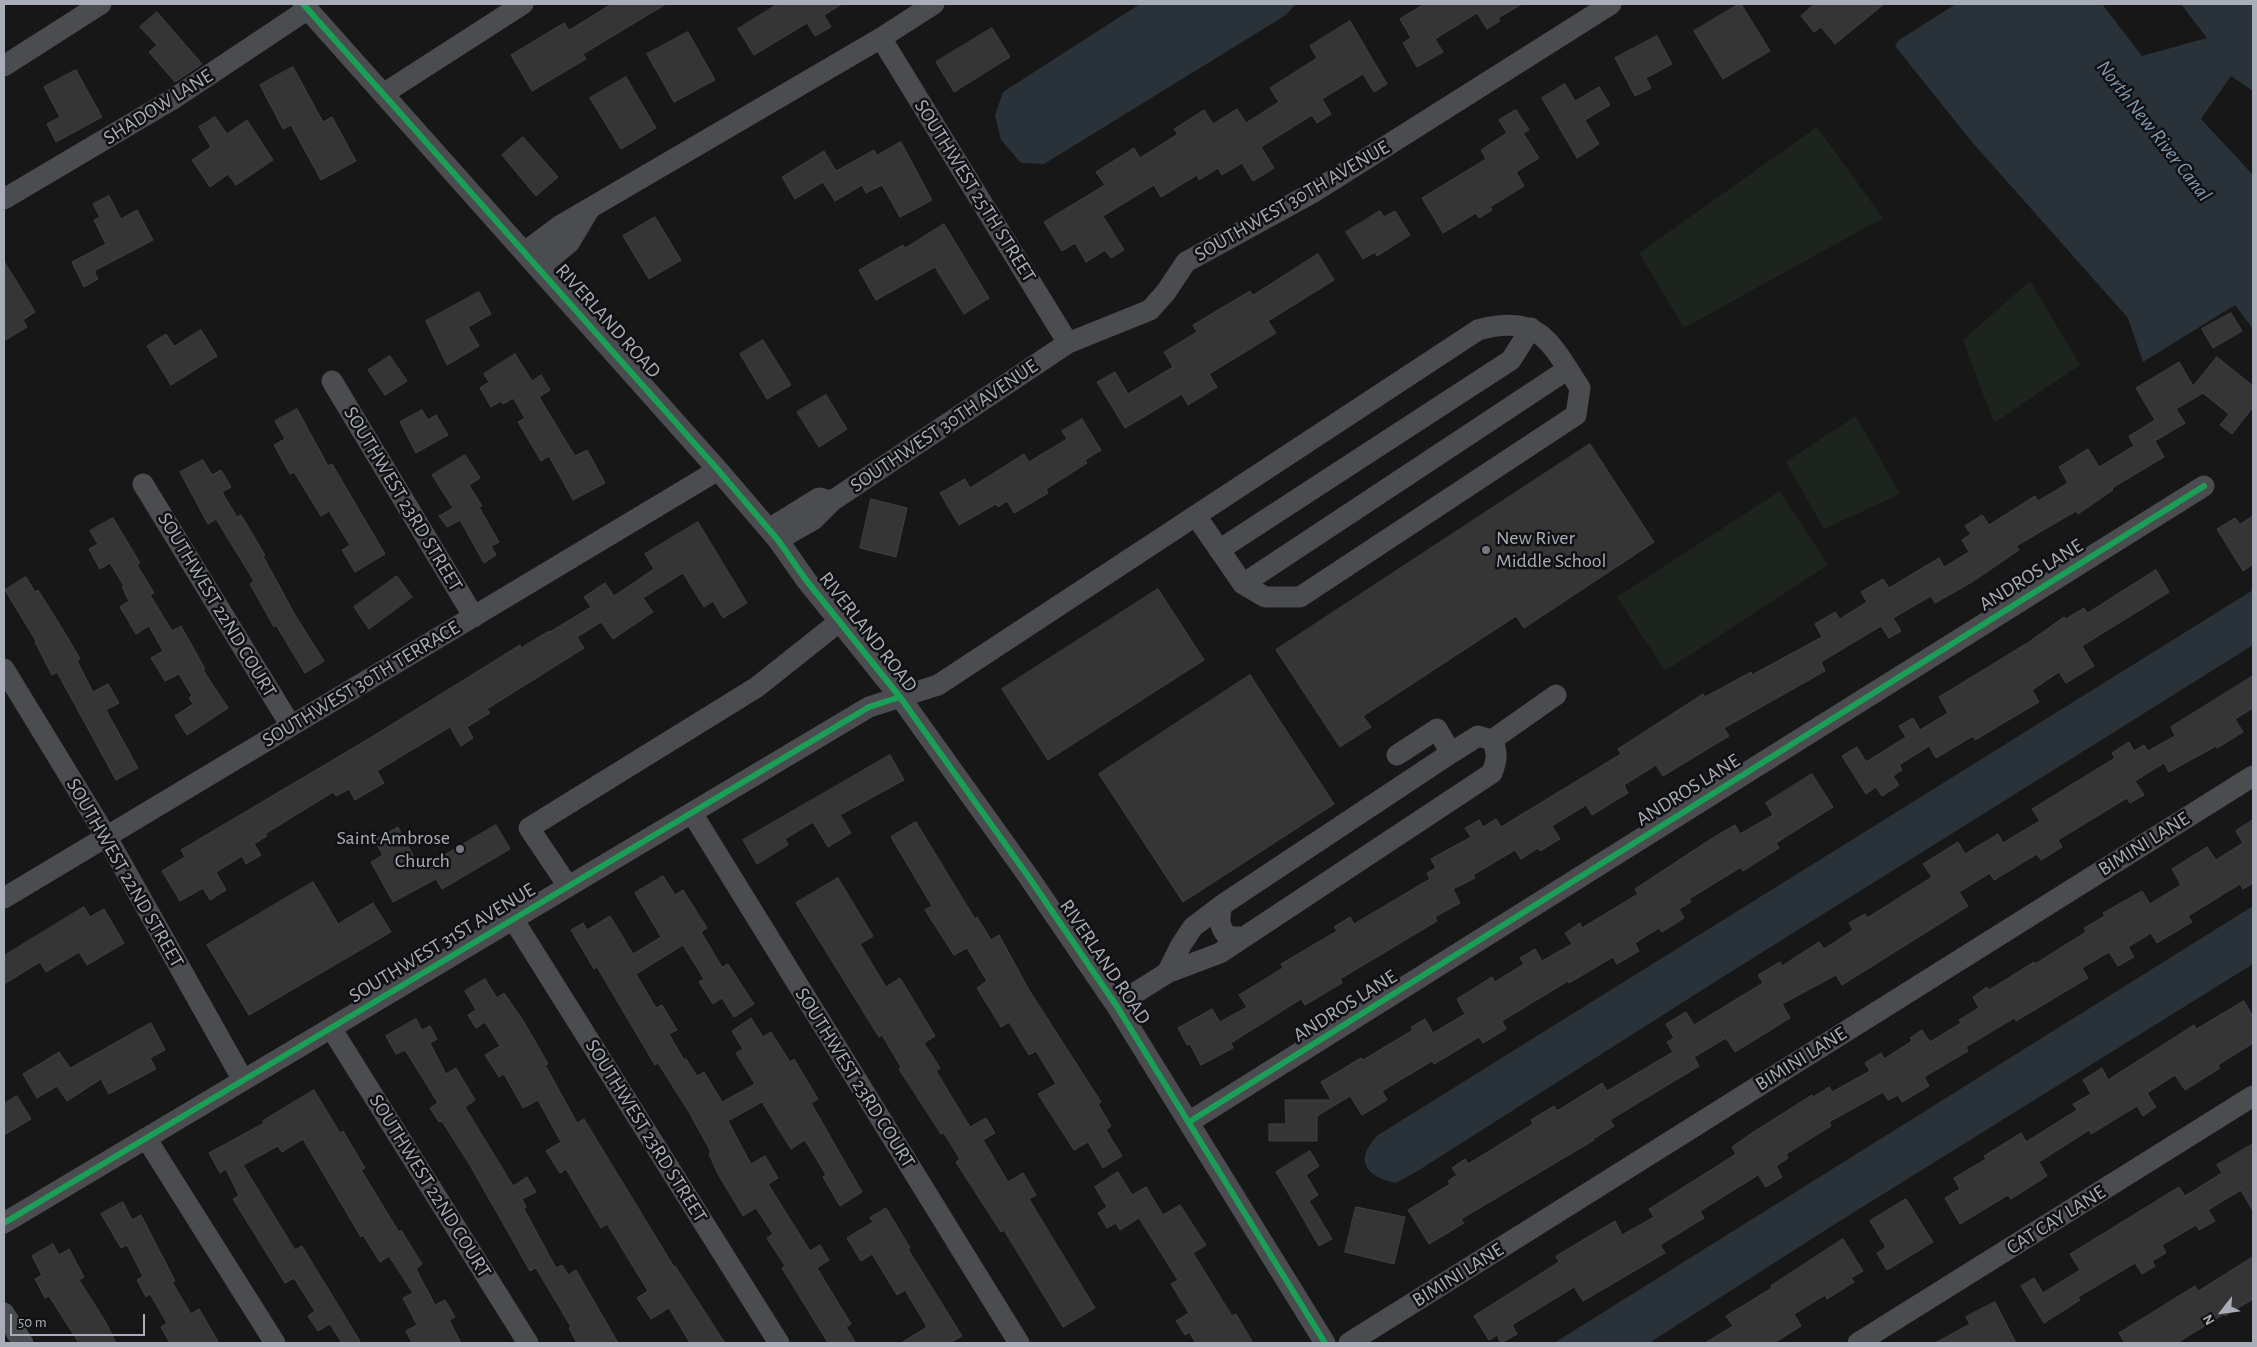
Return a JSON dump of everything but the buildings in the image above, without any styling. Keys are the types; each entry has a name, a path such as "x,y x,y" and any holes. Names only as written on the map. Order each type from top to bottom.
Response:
{"street":[{"path":"4,66 101,4"},
{"path":"383,94 524,4"},
{"path":"525,252 561,225 881,38 934,4"},
{"name":"SOUTHWEST 30TH AVENUE","path":"773,535 819,498 832,501 1068,343 1150,310 1166,292 1186,262 1312,193 1611,4"},
{"name":"RIVERLAND ROAD","path":"306,6 718,470 773,535 806,580 900,697 1028,876 1116,1005 1325,1343"},
{"name":"SHADOW LANE","path":"4,200 173,100 306,6"},
{"name":"SOUTHWEST 25TH STREET","path":"881,38 1068,343"},
{"path":"539,268 569,243 590,208"},
{"name":"SOUTHWEST 31ST AVENUE","path":"4,1223 869,707 938,685 1478,330 1496,325 1518,325 1532,328"},
{"path":"1196,516 1219,550 1243,584 1265,597 1300,597 1576,416 1580,388 1548,339 1532,328 1512,360 1219,550"},
{"path":"1243,584 1568,369"},
{"name":"SOUTHWEST 23RD STREET","path":"332,381 474,616"},
{"name":"SOUTHWEST 30TH TERRACE","path":"4,898 718,470"},
{"name":"SOUTHWEST 22ND COURT","path":"143,484 291,726"},
{"name":"ANDROS LANE","path":"1189,1122 2204,486"},
{"path":"568,886 530,828 757,687 840,621"},
{"name":"SOUTHWEST 22ND STREET","path":"4,669 106,836 242,1080"},
{"path":"1492,740 1556,695"},
{"path":"1397,755 1436,729 1451,753"},
{"path":"1116,1005 1167,973 1220,953 1492,773 1496,763 1497,750 1492,740 1478,736 1222,905 1193,927 1181,945 1167,973"},
{"name":"BIMINI LANE","path":"1348,1343 2253,776"},
{"name":"SOUTHWEST 23RD COURT","path":"692,813 1018,1343"},
{"path":"1222,905 1218,920 1221,930 1228,937 1244,937"},
{"name":"SOUTHWEST 23RD STREET","path":"513,919 779,1343"},
{"name":"SOUTHWEST 22ND COURT","path":"331,1028 528,1343"},
{"name":"CAT CAY LANE","path":"1858,1343 2253,1096"},
{"path":"146,1138 275,1343"},
{"path":"4,1313 23,1343"}],"shaded area":[{"path":"1817,127 1883,218 1684,328 1639,253"},
{"path":"2030,281 2080,365 1994,423 1963,340"},
{"path":"1856,416 1900,494 1824,529 1786,462"},
{"path":"1780,491 1828,565 1665,671 1617,597"}],"water":[{"path":"1140,4 1296,4 1286,15 1044,164 1021,163 1001,140 995,115 1003,92"},
{"name":"North New River Canal","path":"1956,4 2102,4 2142,56 2207,38 2181,4 2253,4 2253,91 2231,76 2201,119 2253,175 2253,329 2235,305 2143,362 2128,318 1972,142 1895,46 1899,40"},
{"path":"2253,590 2253,645 1710,985 1416,1172 1396,1183 1377,1176 1366,1166 1366,1152 1378,1135"},
{"path":"2253,906 2253,964 1835,1224 1649,1343 1554,1343"}],"cycle path":[{"path":"303,4 718,470 778,540 806,580 900,697 1028,876 1116,1005 1325,1343"},
{"path":"1189,1122 2204,486"},
{"path":"4,1223 869,707 900,697"}],"place":[{"name":"New River Middle School","path":"1486,550"},
{"name":"Saint Ambrose Church","path":"460,849"}]}
